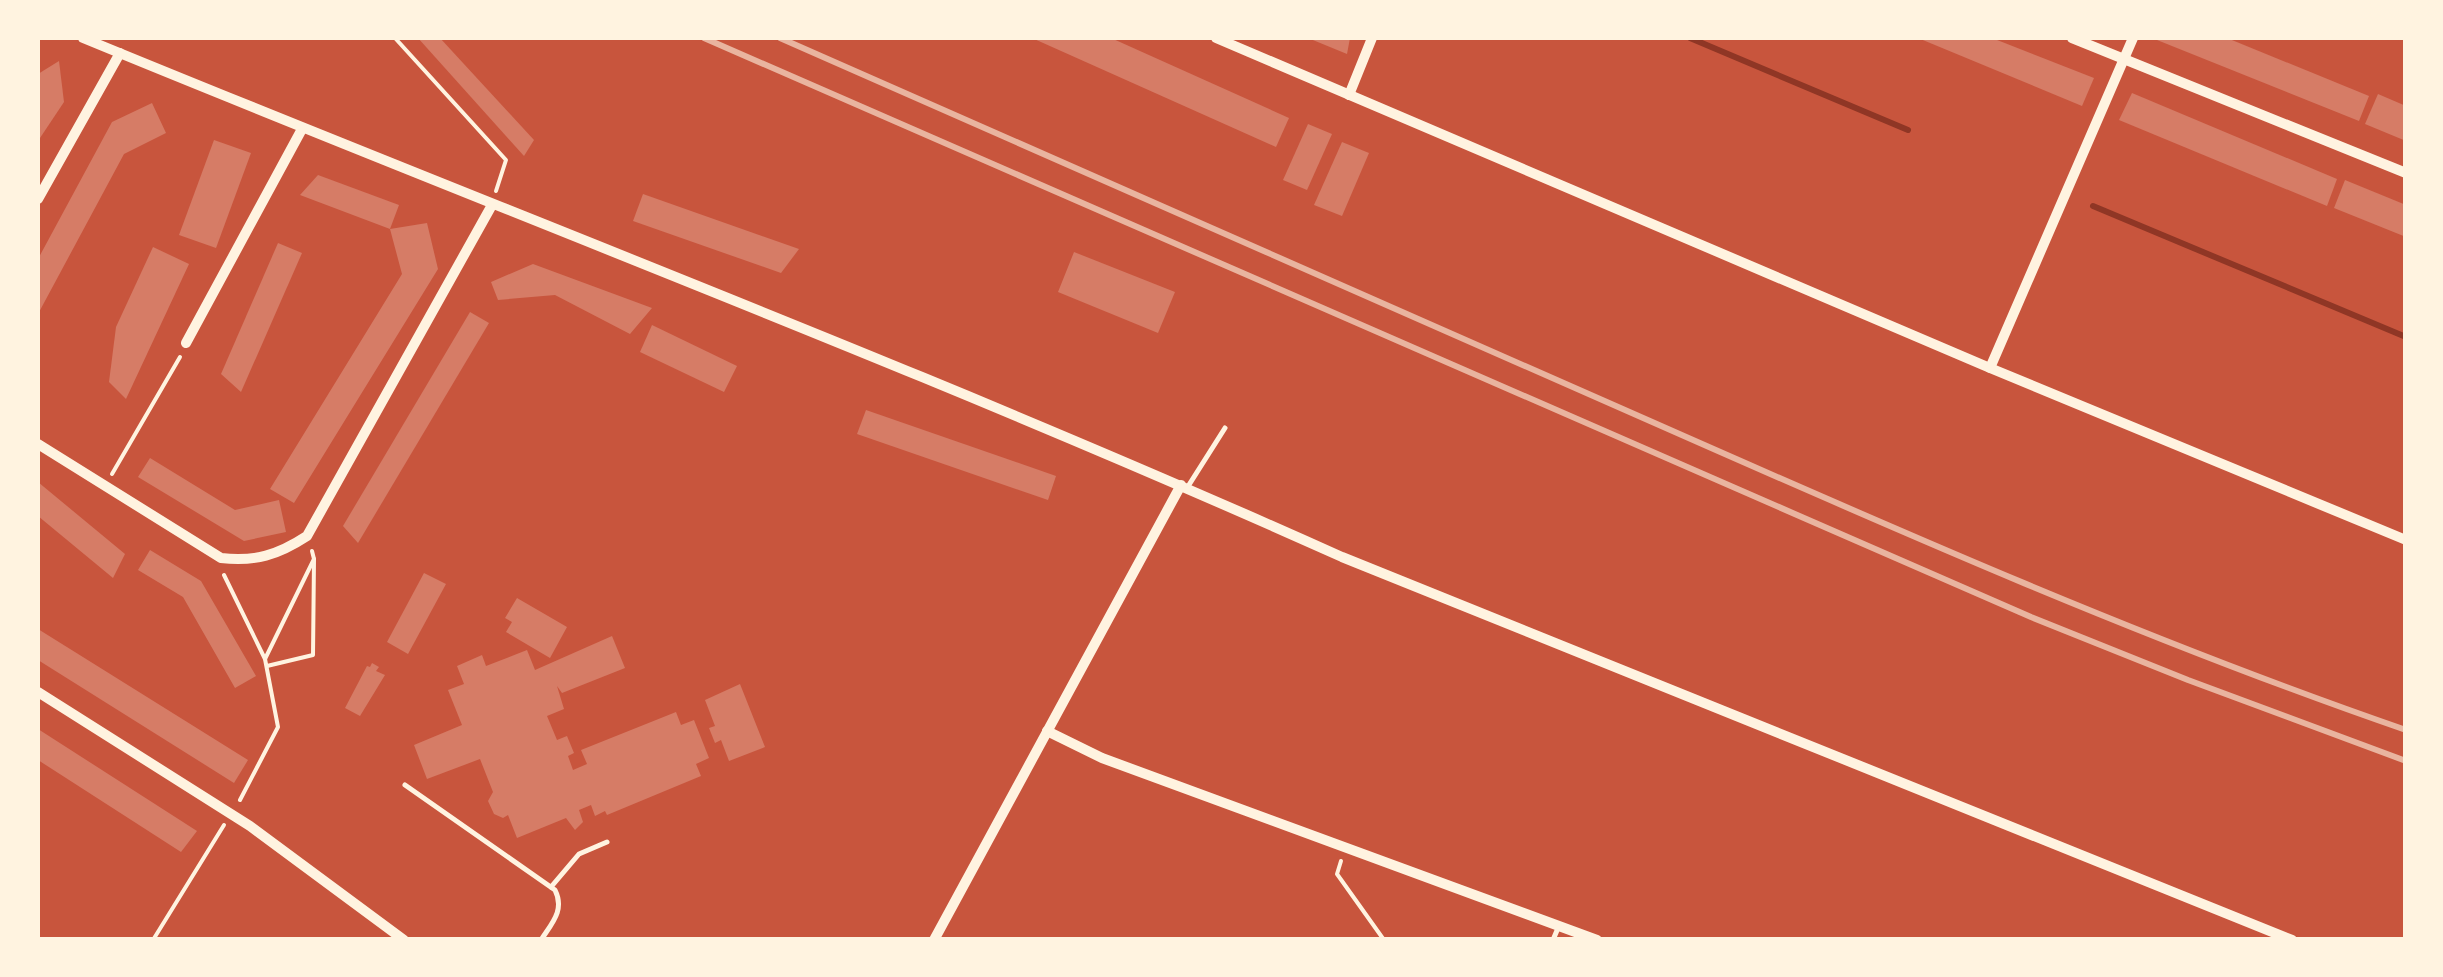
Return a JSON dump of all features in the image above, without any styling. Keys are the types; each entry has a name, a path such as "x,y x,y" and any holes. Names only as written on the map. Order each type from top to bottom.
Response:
{"street":[{"path":"83,38 780,318 1184,486 1342,558 2256,932 2292,940"},
{"path":"1216,38 1990,368 2406,540"},
{"path":"1349,95 1372,38"},
{"path":"2072,38 2406,173"},
{"path":"1990,368 2132,38"},
{"path":"38,199 120,53"},
{"path":"186,343 302,129"},
{"path":"38,444 221,558 250,562 283,552 307,536 492,205"},
{"path":"934,940 1184,486"},
{"path":"38,692 231,814 404,940"},
{"path":"1047,731 1102,758 1597,940"}],"lane":[{"path":"1184,486 1225,428"},
{"path":"405,785 551,887 560,904 542,940"},
{"path":"551,887 579,854 606,842"},
{"path":"1554,940 1558,925"}],"path":[{"path":"395,38 506,160 492,205"},
{"path":"105,487 186,343"},
{"path":"266,662 313,655 314,559 307,536"},
{"path":"152,940 256,774 278,726 266,662 226,584 221,558"},
{"path":"266,662 314,559"},
{"path":"1346,848 1337,874 1384,940"}],"building":[{"path":"418,38 440,38 534,140 524,156"},
{"path":"1032,38 1111,38 1289,118 1276,147"},
{"path":"1308,38 1350,38 1347,54"},
{"path":"1918,38 1992,38 2094,78 2082,106"},
{"path":"2152,38 2227,38 2369,96 2359,121"},
{"path":"59,61 64,102 38,141 38,74"},
{"path":"2132,93 2337,179 2327,206 2119,120"},
{"path":"2378,94 2406,106 2406,141 2365,124"},
{"path":"152,103 166,133 124,154 38,314 38,259 112,122"},
{"path":"1308,124 1332,134 1307,190 1283,180"},
{"path":"214,140 251,153 216,248 179,235"},
{"path":"1342,142 1369,153 1342,216 1314,205"},
{"path":"318,175 399,205 390,229 300,195"},
{"path":"2345,180 2406,205 2406,237 2334,208"},
{"path":"643,194 799,249 781,273 633,221"},
{"path":"427,223 438,269 294,503 270,489 402,274 390,229"},
{"path":"278,243 302,253 241,392 221,374"},
{"path":"153,247 189,264 126,399 109,382 116,327"},
{"path":"1074,252 1175,292 1158,333 1058,292"},
{"path":"533,264 652,308 630,334 555,295 498,300 491,282"},
{"path":"470,312 489,323 358,543 343,526"},
{"path":"652,325 737,366 724,392 640,352"},
{"path":"866,410 1056,476 1048,500 857,434"},
{"path":"150,458 235,510 279,500 286,532 244,541 138,477"},
{"path":"38,482 125,554 113,578 38,516"},
{"path":"150,550 201,581 256,676 235,688 183,597 138,570"},
{"path":"424,573 446,584 408,654 387,642"},
{"path":"517,598 567,627 550,658 506,632 512,622 505,618"},
{"path":"38,629 248,760 234,783 38,660"},
{"path":"612,636 625,668 562,693 557,686 564,709 547,716 557,740 567,736 574,753 568,756 573,770 587,764 581,750 676,712 681,725 694,720 709,758 696,764 701,776 607,815 605,811 595,816 591,805 579,810 583,822 575,830 566,818 517,838 508,815 503,818 494,814 488,801 493,792 480,759 427,779 414,745 462,725 448,690 464,684 457,666 482,655 486,666 527,650 535,670"},
{"path":"372,663 379,667 376,671 385,675 360,716 345,708"},
{"path":"740,684 765,747 729,761 721,740 715,743 709,728 715,726 705,700"},
{"path":"38,729 197,831 181,852 38,760"}],"waterway":[{"path":"1690,38 1908,130"},
{"path":"2093,206 2406,337"}],"railway":[{"path":"704,38 2031,617 2406,761"},
{"path":"780,38 1931,544 2214,660 2406,730"}]}
